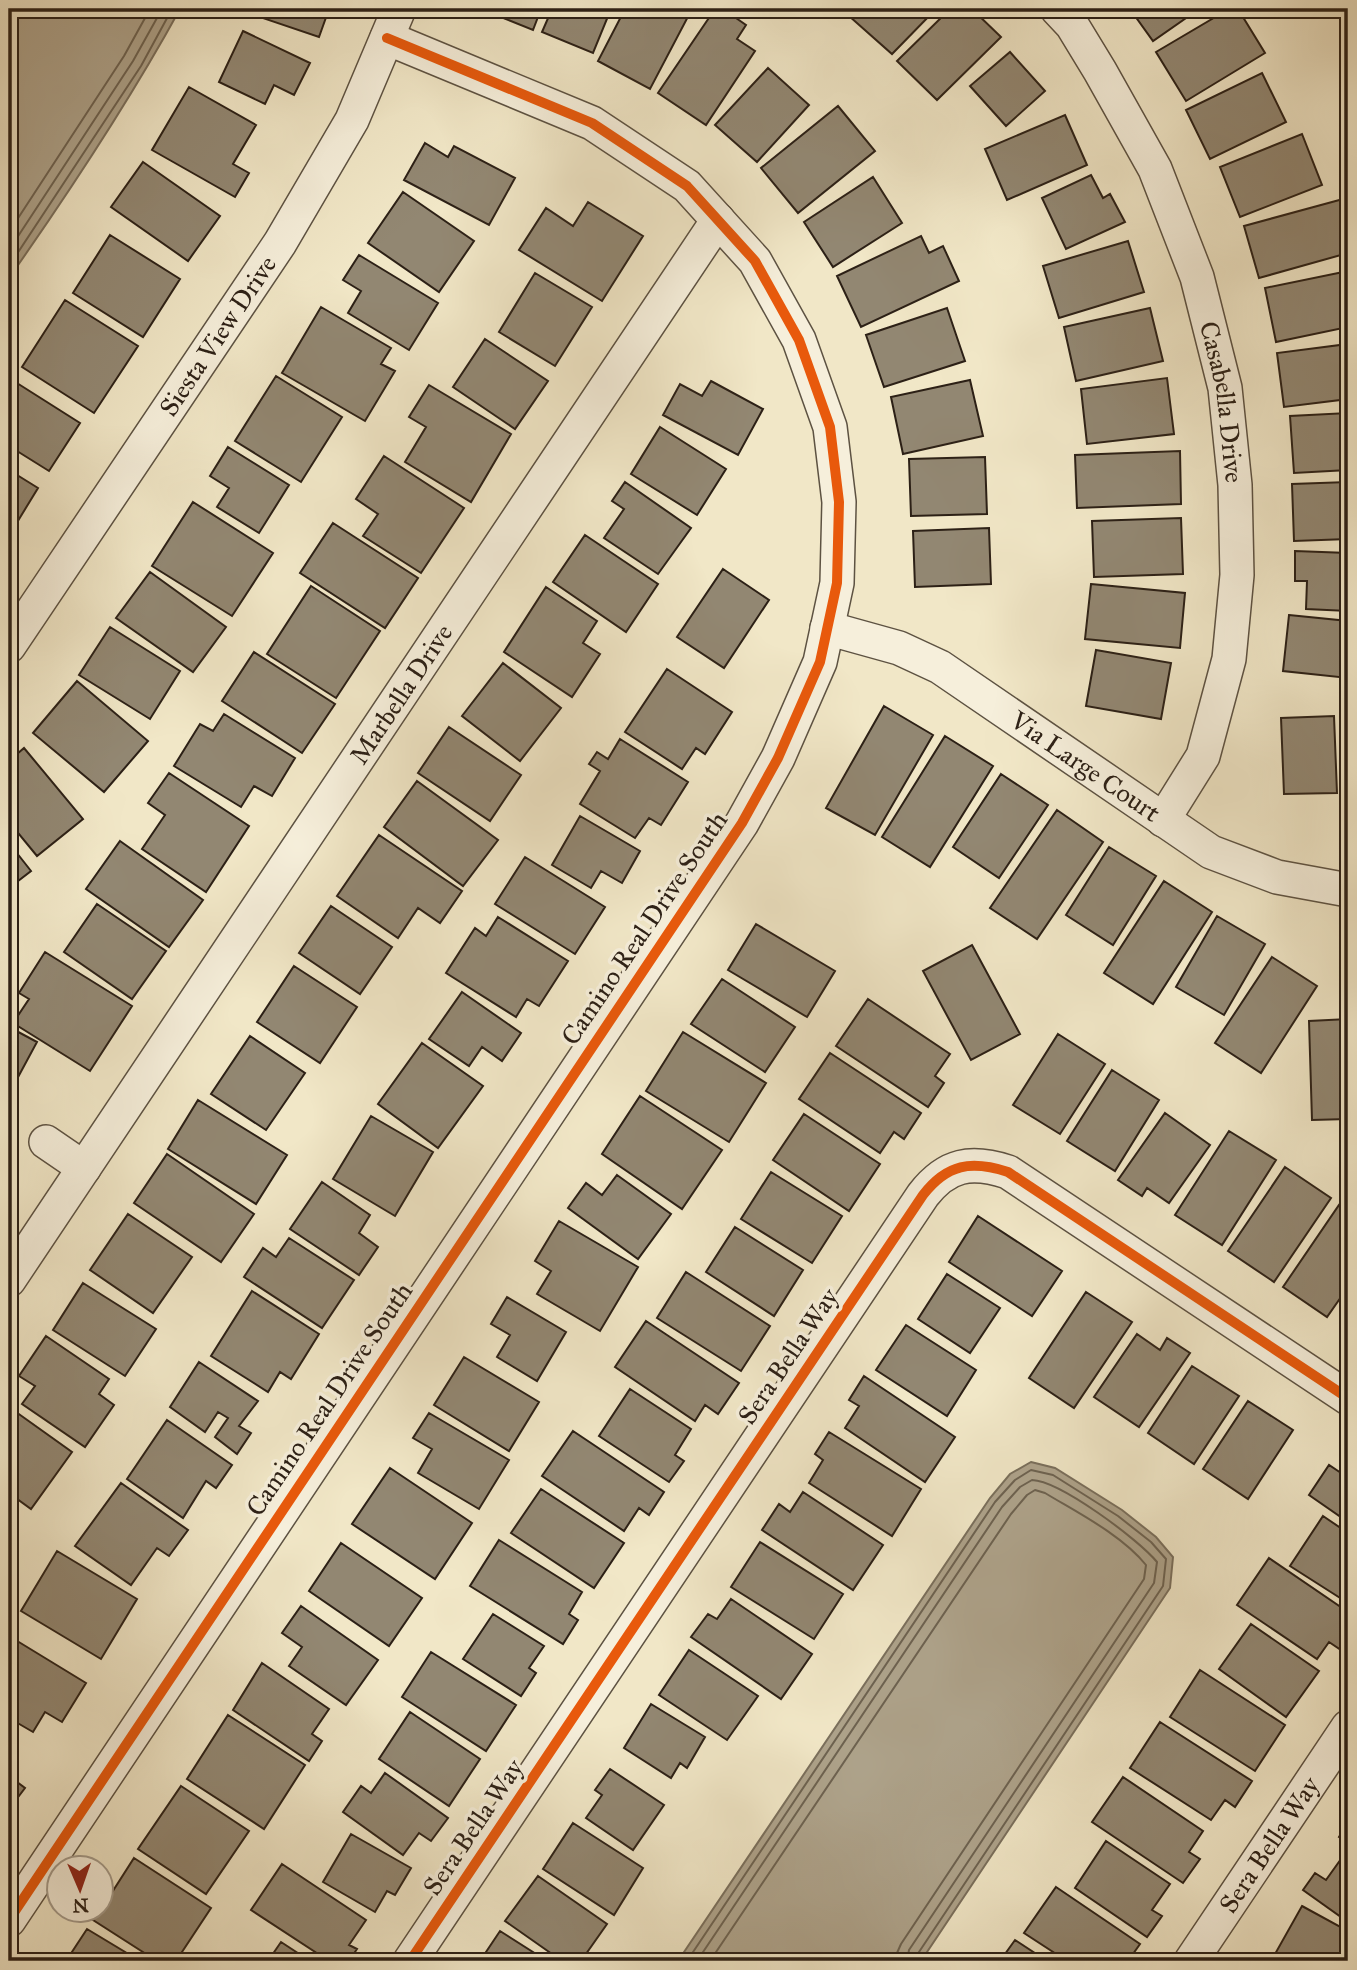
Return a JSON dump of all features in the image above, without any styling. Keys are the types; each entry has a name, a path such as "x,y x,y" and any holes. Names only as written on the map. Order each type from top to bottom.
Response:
{"street":[{"name":"Casabella Drive","path":"1057,9 1072,25 1155,169 1197,277 1225,388 1235,485 1237,562 1229,659 1203,756 1163,820"},
{"name":"Camino Real Drive South","path":"9,1920 742,823 778,758 820,662 837,583 839,502 830,427 799,341 755,261 687,186 592,123 393,23"},
{"name":"Siesta View Drive","path":"9,646 280,243 352,120 393,23"},
{"name":"Marbella Drive","path":"9,1280 718,220"},
{"name":"Via Large Court","path":"827,628 899,648 940,667 1211,852 1277,877 1348,890"},
{"path":"46,1142 83,1168"},
{"name":"Sera Bella Way","path":"410,1961 923,1195 931,1184 953,1169 979,1165 1007,1172 1022,1180 1348,1398"},
{"name":"Sera Bella Way","path":"1191,1961 1348,1727"}],"water":[{"path":"9,9 180,9 98,146 9,278"},
{"path":"1031,1462 1055,1468 1122,1510 1156,1537 1173,1557 1170,1588 921,1961 678,1961 990,1498 1010,1474"}],"building":[{"path":"247,9 329,9 319,37 245,12"},
{"path":"481,9 541,9 533,30"},
{"path":"552,9 611,9 593,53 542,32"},
{"path":"625,9 692,9 650,89 598,61"},
{"path":"715,9 723,9 746,25 737,39 755,51 706,125 658,93"},
{"path":"856,9 936,9 892,54 849,16"},
{"path":"950,9 972,9 1001,37 937,100 897,61"},
{"path":"1130,9 1199,9 1153,41"},
{"path":"1229,9 1238,9 1265,53 1186,101 1156,52"},
{"path":"243,31 310,63 294,95 274,85 265,104 219,82"},
{"path":"1010,52 1045,91 1006,126 970,86"},
{"path":"768,68 809,105 757,162 715,125"},
{"path":"1262,73 1286,122 1210,159 1186,110"},
{"path":"189,87 256,125 233,164 249,173 235,197 152,150"},
{"path":"838,106 875,151 798,213 761,168"},
{"path":"1065,115 1087,165 1007,200 985,149"},
{"path":"1302,134 1322,185 1240,217 1220,167"},
{"path":"425,143 448,157 454,146 515,178 489,225 404,180"},
{"path":"143,162 220,216 188,261 111,207"},
{"path":"1091,175 1103,198 1110,194 1125,222 1066,249 1042,198"},
{"path":"873,177 902,223 833,267 804,222"},
{"path":"403,192 474,241 439,292 368,243"},
{"path":"1343,199 1348,218 1348,253 1259,278 1244,226"},
{"path":"588,202 643,236 602,301 519,250 546,208 573,226"},
{"path":"110,235 180,279 143,337 73,293"},
{"path":"921,236 929,253 943,246 959,281 861,327 837,276"},
{"path":"1128,241 1144,292 1059,318 1043,266"},
{"path":"359,255 438,303 409,350 348,313 361,291 343,280"},
{"path":"1348,271 1348,327 1276,342 1265,288"},
{"path":"535,273 592,307 555,366 499,332"},
{"path":"65,300 138,346 94,413 22,367"},
{"path":"321,307 391,348 381,364 395,371 365,421 282,373"},
{"path":"947,308 965,361 884,387 866,335"},
{"path":"1150,308 1163,361 1076,381 1064,327"},
{"path":"485,339 548,381 515,429 453,387"},
{"path":"1348,344 1348,399 1284,407 1277,353"},
{"path":"276,376 342,417 301,482 235,441"},
{"path":"9,378 80,423 49,471 9,446"},
{"path":"1167,378 1174,434 1087,444 1081,389"},
{"path":"970,380 983,436 903,454 891,397"},
{"path":"711,381 763,409 738,455 663,415 680,384 702,396"},
{"path":"429,385 511,434 471,502 405,462 426,427 409,417"},
{"path":"1348,413 1348,470 1294,473 1290,416"},
{"path":"660,427 726,469 697,515 631,474"},
{"path":"228,447 289,485 259,533 217,507 229,488 210,476"},
{"path":"1180,451 1181,504 1077,508 1075,455"},
{"path":"384,456 464,508 421,573 363,536 378,514 356,499"},
{"path":"985,457 987,514 911,516 909,459"},
{"path":"9,470 38,488 13,529 9,526"},
{"path":"625,482 691,528 658,574 604,538 624,509 612,501"},
{"path":"1348,482 1348,539 1294,541 1292,484"},
{"path":"193,502 273,553 232,616 152,566"},
{"path":"1181,518 1183,574 1094,577 1092,521"},
{"path":"333,523 418,578 385,628 300,573"},
{"path":"989,528 991,584 915,587 913,531"},
{"path":"585,535 658,584 626,632 553,582"},
{"path":"1295,551 1348,553 1348,611 1306,609 1307,581 1295,581"},
{"path":"723,569 769,600 724,668 677,637"},
{"path":"150,572 226,627 193,672 116,618"},
{"path":"1091,584 1185,593 1180,648 1085,639"},
{"path":"311,586 380,631 336,698 267,654"},
{"path":"546,587 597,621 583,643 600,654 572,697 504,652"},
{"path":"1289,615 1348,621 1348,678 1283,671"},
{"path":"110,627 180,671 150,719 79,675"},
{"path":"1096,650 1171,663 1161,719 1086,706"},
{"path":"254,652 335,704 302,753 222,701"},
{"path":"503,663 561,708 520,761 462,716"},
{"path":"667,669 732,712 705,754 696,748 682,769 625,732"},
{"path":"77,681 148,741 104,792 33,733"},
{"path":"884,706 933,735 875,835 826,808"},
{"path":"224,714 295,758 272,796 254,786 241,807 174,766 200,724 213,731"},
{"path":"1334,716 1337,793 1284,794 1281,718"},
{"path":"449,727 521,775 490,821 418,773"},
{"path":"945,736 993,766 930,867 882,837"},
{"path":"620,739 688,782 661,825 649,818 635,838 580,804 600,771 589,764 597,752 608,759"},
{"path":"24,748 83,819 37,856 9,822 9,761"},
{"path":"169,773 249,826 206,892 142,849 165,815 148,803"},
{"path":"1001,774 1048,805 999,878 953,847"},
{"path":"417,781 498,840 463,886 384,827"},
{"path":"1057,810 1103,842 1037,939 990,908"},
{"path":"580,816 640,851 622,883 601,871 591,888 552,865"},
{"path":"379,835 462,891 440,923 418,908 398,938 337,896"},
{"path":"120,841 203,900 169,947 86,889"},
{"path":"9,843 31,871 9,888"},
{"path":"1109,847 1156,876 1113,945 1066,915"},
{"path":"525,857 605,907 575,954 495,904"},
{"path":"1164,881 1212,912 1153,1004 1104,973"},
{"path":"97,904 166,951 132,999 64,952"},
{"path":"331,906 392,947 360,994 299,953"},
{"path":"1217,916 1265,944 1224,1015 1176,987"},
{"path":"498,917 568,961 539,1006 527,999 516,1017 446,973 475,928 486,936"},
{"path":"756,924 835,971 807,1017 728,970"},
{"path":"972,945 1020,1034 971,1060 923,971"},
{"path":"45,952 132,1006 90,1071 13,1023 29,999 19,993"},
{"path":"1272,957 1317,986 1261,1073 1215,1043"},
{"path":"294,966 357,1007 320,1063 257,1022"},
{"path":"722,979 795,1027 765,1072 691,1024"},
{"path":"462,992 521,1033 502,1061 482,1047 469,1066 429,1039"},
{"path":"868,999 950,1054 935,1076 944,1083 928,1107 836,1046"},
{"path":"1348,1019 1348,1119 1312,1120 1309,1021"},
{"path":"9,1027 37,1042 17,1079 9,1074"},
{"path":"683,1032 766,1083 729,1142 646,1091"},
{"path":"1058,1034 1105,1064 1060,1134 1013,1105"},
{"path":"250,1036 305,1073 266,1130 211,1094"},
{"path":"422,1043 483,1086 438,1148 378,1104"},
{"path":"830,1053 921,1113 904,1139 894,1132 880,1153 799,1099"},
{"path":"1112,1070 1159,1100 1115,1171 1067,1141"},
{"path":"640,1096 722,1150 682,1209 602,1154"},
{"path":"198,1100 287,1155 256,1204 168,1149"},
{"path":"1165,1113 1210,1145 1169,1203 1147,1188 1142,1196 1118,1180"},
{"path":"804,1114 880,1164 849,1211 773,1160"},
{"path":"371,1116 433,1152 395,1216 333,1179"},
{"path":"1229,1131 1276,1160 1222,1245 1175,1215"},
{"path":"167,1154 254,1214 221,1262 134,1203"},
{"path":"1285,1167 1331,1198 1274,1282 1228,1251"},
{"path":"771,1172 842,1216 812,1263 741,1219"},
{"path":"617,1175 671,1214 638,1259 568,1208 586,1183 602,1195"},
{"path":"322,1182 370,1215 359,1233 378,1247 359,1275 290,1229"},
{"path":"1339,1205 1348,1211 1348,1287 1327,1317 1283,1287"},
{"path":"128,1214 192,1257 153,1313 90,1270"},
{"path":"978,1216 1062,1271 1032,1316 949,1262"},
{"path":"559,1221 638,1267 600,1331 537,1294 551,1271 535,1261"},
{"path":"735,1227 803,1270 774,1316 706,1272"},
{"path":"289,1238 354,1280 322,1328 244,1277 263,1248 276,1257"},
{"path":"686,1272 770,1326 741,1371 657,1318"},
{"path":"947,1274 1000,1308 970,1353 918,1319"},
{"path":"83,1283 156,1329 125,1376 53,1330"},
{"path":"252,1291 319,1334 291,1379 280,1372 268,1392 211,1356"},
{"path":"1086,1292 1132,1322 1074,1408 1029,1378"},
{"path":"507,1297 566,1332 537,1381 497,1357 510,1335 491,1324"},
{"path":"646,1321 739,1383 718,1414 705,1405 695,1421 615,1367"},
{"path":"906,1325 976,1370 947,1416 876,1370"},
{"path":"1137,1334 1160,1350 1167,1338 1190,1353 1139,1427 1094,1397"},
{"path":"46,1336 109,1379 99,1394 114,1405 85,1447 22,1404 35,1386 19,1376"},
{"path":"464,1357 539,1402 509,1451 434,1405"},
{"path":"199,1362 258,1401 239,1426 251,1433 237,1454 215,1437 228,1418 218,1412 205,1432 170,1407"},
{"path":"1192,1366 1239,1396 1194,1464 1148,1433"},
{"path":"864,1376 955,1437 925,1482 845,1428 859,1406 849,1400"},
{"path":"630,1389 691,1429 675,1455 684,1461 669,1482 599,1436"},
{"path":"1248,1401 1293,1430 1248,1499 1203,1469"},
{"path":"9,1407 72,1452 31,1509 9,1493"},
{"path":"429,1413 509,1460 479,1509 418,1473 432,1449 413,1438"},
{"path":"167,1420 232,1465 216,1488 206,1481 183,1518 127,1479"},
{"path":"573,1431 664,1492 649,1515 639,1508 624,1531 542,1476"},
{"path":"829,1432 921,1489 892,1536 809,1483 823,1460 815,1454"},
{"path":"1348,1463 1348,1522 1309,1495 1329,1465 1341,1473"},
{"path":"390,1468 472,1523 435,1579 352,1524"},
{"path":"121,1483 188,1530 169,1556 157,1548 131,1585 75,1546"},
{"path":"541,1489 624,1543 594,1588 511,1533"},
{"path":"803,1492 883,1545 853,1590 762,1530 779,1504 790,1512"},
{"path":"1323,1516 1348,1533 1348,1603 1290,1566"},
{"path":"499,1540 582,1592 569,1614 578,1620 563,1644 470,1586"},
{"path":"760,1542 843,1594 814,1639 731,1587"},
{"path":"341,1543 422,1598 389,1646 309,1591"},
{"path":"57,1551 137,1599 101,1659 21,1611"},
{"path":"1269,1558 1348,1612 1348,1639 1341,1650 1329,1642 1317,1659 1237,1605"},
{"path":"731,1599 812,1654 781,1699 691,1637 708,1614 717,1619"},
{"path":"301,1606 378,1660 346,1705 289,1666 302,1647 282,1633"},
{"path":"493,1614 544,1646 529,1668 536,1673 521,1696 463,1659"},
{"path":"1251,1624 1319,1671 1286,1717 1219,1669"},
{"path":"9,1636 86,1683 62,1722 45,1712 33,1732 9,1718"},
{"path":"689,1650 758,1696 727,1740 659,1695"},
{"path":"431,1652 516,1705 486,1751 402,1697"},
{"path":"262,1663 329,1709 312,1734 322,1741 309,1761 233,1710"},
{"path":"1200,1670 1285,1725 1255,1771 1170,1717"},
{"path":"651,1704 705,1737 687,1768 680,1763 671,1778 624,1748"},
{"path":"410,1712 480,1759 449,1806 379,1759"},
{"path":"228,1715 305,1765 264,1829 187,1779"},
{"path":"1160,1722 1252,1781 1235,1807 1225,1800 1211,1820 1130,1768"},
{"path":"610,1769 664,1805 633,1850 586,1818 602,1795 595,1790"},
{"path":"385,1773 448,1818 431,1841 419,1833 403,1855 343,1812 361,1786 371,1793"},
{"path":"9,1776 25,1788 9,1809"},
{"path":"1123,1777 1203,1831 1189,1852 1200,1859 1183,1883 1092,1822"},
{"path":"181,1786 249,1831 206,1894 138,1849"},
{"path":"573,1823 643,1868 614,1915 543,1869"},
{"path":"1348,1823 1348,1843 1339,1837"},
{"path":"351,1834 411,1868 395,1895 387,1891 375,1912 323,1882"},
{"path":"1106,1841 1170,1884 1152,1910 1162,1916 1147,1937 1075,1888"},
{"path":"1346,1852 1348,1922 1303,1890 1315,1873 1326,1880"},
{"path":"134,1858 211,1908 176,1961 157,1961 99,1924 116,1924 116,1886"},
{"path":"282,1864 366,1920 349,1945 357,1949 349,1961 329,1961 251,1910"},
{"path":"538,1876 607,1924 581,1961 562,1961 505,1921"},
{"path":"1056,1887 1140,1944 1128,1961 1067,1961 1024,1933"},
{"path":"1302,1906 1348,1931 1348,1961 1288,1961 1275,1954"},
{"path":"87,1929 140,1961 66,1961"},
{"path":"500,1931 547,1961 480,1961"},
{"path":"1015,1940 1047,1961 1000,1961"},
{"path":"281,1942 310,1961 268,1961"}],"cycle path":[{"path":"9,1920 742,823 778,758 820,662 837,583 839,502 830,427 799,340 755,261 687,186 592,123 387,38"},
{"path":"410,1961 923,1195 941,1177 961,1167 971,1166 1008,1172 1348,1398"}]}
